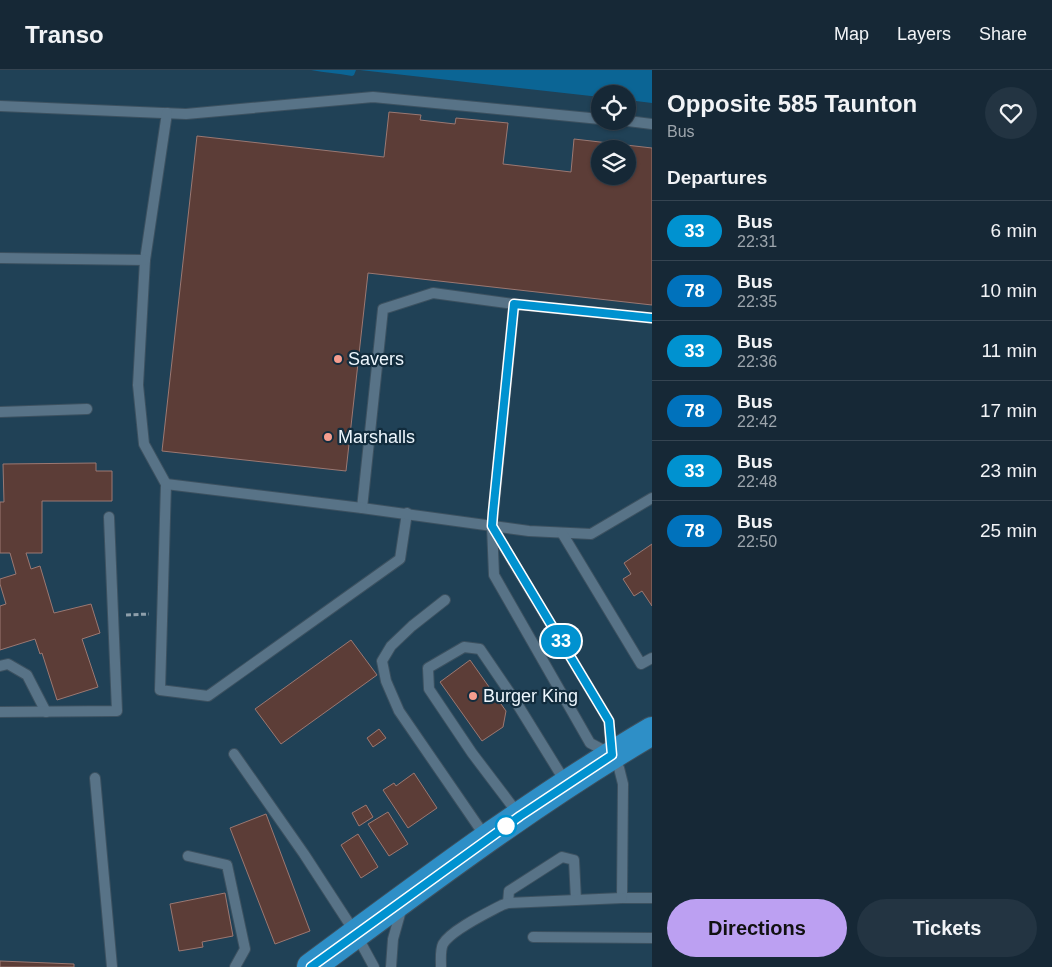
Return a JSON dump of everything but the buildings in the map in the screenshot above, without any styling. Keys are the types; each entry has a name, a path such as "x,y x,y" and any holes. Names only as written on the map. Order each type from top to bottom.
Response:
{"highway":[{"path":"311,967 403,899 566,784 652,731"}],"lane":[{"path":"0,106 186,114 373,97 591,118"},
{"path":"167,113 145,260 138,385 144,444 166,484 160,690 208,696 400,559 407,513"},
{"path":"636,122 652,124"},
{"path":"0,258 145,260"},
{"path":"362,508 383,309 433,293 514,304 652,318"},
{"path":"514,304 492,526 494,575 590,743 612,755"},
{"path":"0,412 87,409"},
{"path":"166,484 407,513 529,531 591,534 652,498"},
{"path":"0,712 117,711 109,518"},
{"path":"492,526 609,721 612,755 619,768 623,784 622,898"},
{"path":"562,533 641,664 652,658"},
{"path":"446,600 412,626 391,646 382,662 383,668 386,681 399,711 487,840"},
{"path":"520,816 472,753 429,689 428,668 464,647 480,649 516,702 566,784"},
{"path":"0,666 8,664 27,675 46,712"},
{"path":"234,754 304,854 356,934 374,967"},
{"path":"95,778 112,967"},
{"path":"188,856 227,865 245,949 235,967"},
{"path":"508,902 509,891 562,858 574,860 576,900"},
{"path":"441,967 442,945 446,940 476,919 508,902 652,898"},
{"path":"391,967 393,939 403,899"},
{"path":"533,937 652,938"}],"path":[{"path":"113,615 162,613"}],"shaded area":[{"path":"0,70 463,70 652,86 652,967 0,967"},
{"path":"311,70 356,70 352,76"},
{"path":"360,70 652,70 652,103 636,101 636,85 591,85 591,96"}],"bus line":[{"name":"33","path":"311,967 520,816 612,755 609,721 492,526 493,513 514,304 652,318"}],"place":[{"name":"Savers","path":"338,359"},
{"name":"Marshalls","path":"328,437"},
{"name":"Burger King","path":"473,696"}]}
